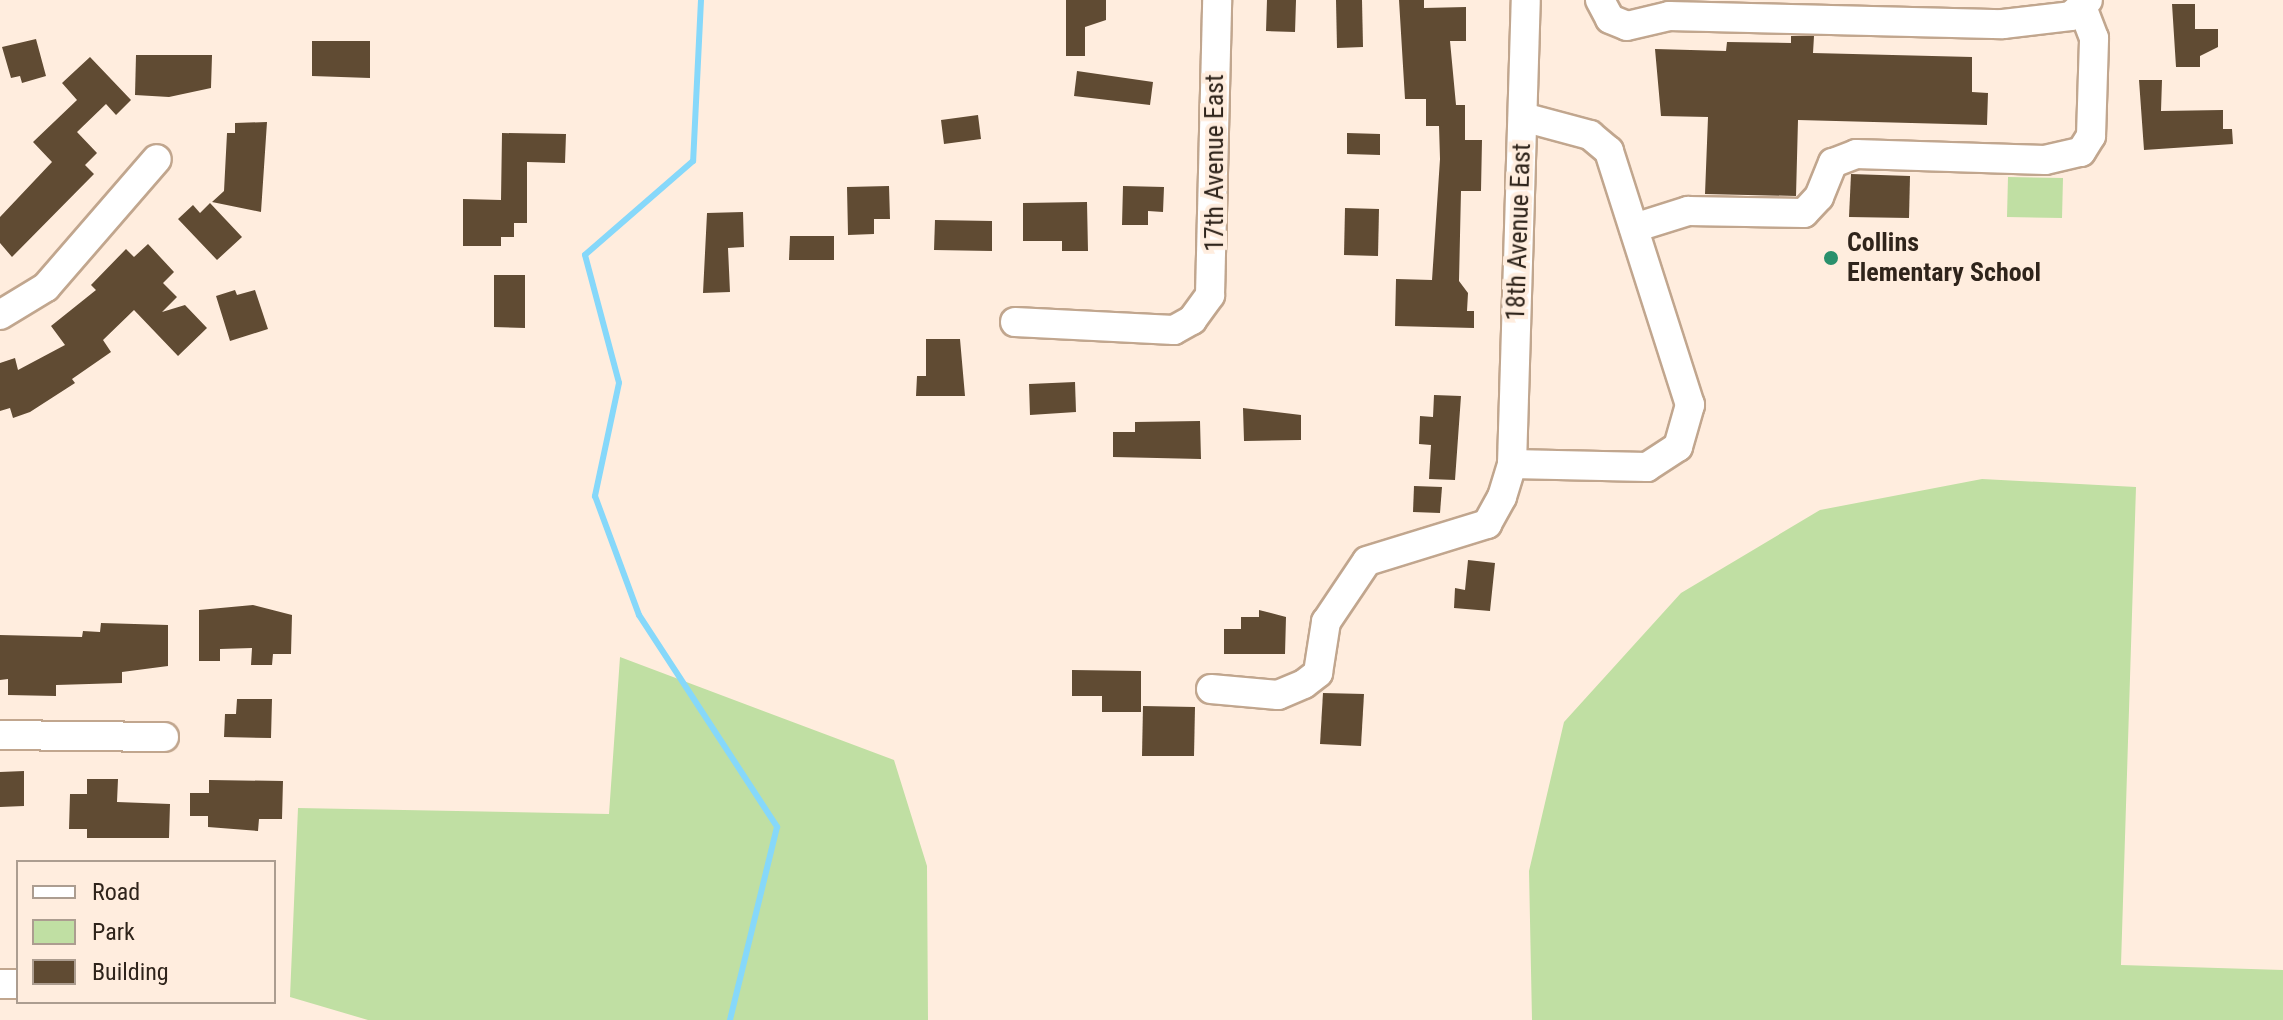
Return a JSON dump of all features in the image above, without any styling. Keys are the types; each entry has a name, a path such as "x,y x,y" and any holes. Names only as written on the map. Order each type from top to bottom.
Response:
{"street":[{"name":"17th Avenue East","path":"1015,322 1174,330 1192,320 1213,284 1217,0"},
{"name":"18th Avenue East","path":"1512,464 1526,0"},
{"path":"1600,0 1610,19 1627,26 1669,16 2003,24 2086,5 2094,38 2091,136 2081,152 2045,160 1856,154 1833,163 1819,197 1804,213 1688,211 1634,228"},
{"path":"1211,689 1278,695 1304,684 1318,673 1326,622 1347,581 1367,561 1395,549 1435,543 1487,524 1512,464 1647,467 1678,447 1690,405 1634,228 1603,143 1577,129 1523,117"},
{"path":"0,315 46,287 157,159"},
{"path":"0,735 164,737"}],"green space":[{"path":"2008,177 2063,178 2062,218 2007,217"},
{"path":"1982,479 2136,487 2121,965 2283,970 2283,1020 1532,1020 1529,871 1564,722 1681,593 1820,510"},
{"path":"620,657 894,760 927,866 928,1020 368,1020 290,997 298,808 609,814"}],"building":[{"path":"1066,0 1106,0 1106,20 1085,27 1085,56 1066,56"},
{"path":"1267,0 1296,0 1295,32 1266,31"},
{"path":"1336,0 1362,0 1363,47 1337,48"},
{"path":"1399,0 1424,0 1424,8 1466,7 1466,41 1450,41 1456,105 1465,105 1465,140 1482,140 1481,191 1461,191 1459,281 1468,293 1467,311 1474,311 1474,328 1395,326 1396,279 1432,280 1440,159 1439,126 1426,126 1426,99 1405,99"},
{"path":"2172,4 2195,4 2195,29 2218,29 2218,47 2200,56 2200,67 2176,67"},
{"path":"1791,36 1814,36 1813,53 1972,57 1972,92 1988,93 1987,125 1798,120 1796,196 1705,194 1708,117 1661,116 1655,49 1726,51 1727,42 1791,43"},
{"path":"36,39 46,76 22,83 20,76 11,78 2,47"},
{"path":"312,41 370,41 370,78 312,76"},
{"path":"136,55 212,55 211,88 169,97 135,95"},
{"path":"90,57 131,100 116,115 106,104 77,132 97,153 85,165 94,174 12,257 0,243 0,217 52,162 33,142 77,100 62,83"},
{"path":"1077,71 1153,82 1150,105 1074,96"},
{"path":"2139,80 2162,80 2161,111 2223,110 2223,129 2232,129 2233,144 2144,150"},
{"path":"978,115 981,139 944,144 941,120"},
{"path":"267,122 261,212 212,202 224,191 227,133 235,133 235,123"},
{"path":"502,133 566,134 565,163 527,162 527,223 514,223 514,237 501,237 501,246 463,246 463,199 501,200"},
{"path":"1347,133 1380,134 1380,155 1347,154"},
{"path":"1851,174 1910,176 1909,218 1849,217"},
{"path":"889,186 890,219 874,219 874,234 848,235 847,187"},
{"path":"1123,186 1164,187 1163,212 1148,211 1148,225 1122,225"},
{"path":"1087,202 1088,251 1062,251 1062,241 1023,241 1023,203"},
{"path":"210,203 242,237 217,260 178,219 193,205 200,213"},
{"path":"1345,208 1379,209 1378,256 1344,255"},
{"path":"743,212 744,247 728,248 730,292 703,293 707,213"},
{"path":"935,220 992,221 992,251 934,250"},
{"path":"790,236 834,236 834,260 789,260"},
{"path":"148,244 174,272 163,283 177,297 162,312 185,305 207,328 178,356 134,310 103,340 111,352 72,379 75,383 30,412 13,418 10,408 0,411 0,363 15,358 18,370 65,345 51,326 96,290 91,285 126,249 134,257"},
{"path":"494,275 525,275 525,328 494,327"},
{"path":"235,290 237,295 255,290 268,329 230,341 216,296"},
{"path":"926,339 960,339 965,396 916,396 917,376 926,376"},
{"path":"1075,382 1076,412 1030,415 1029,384"},
{"path":"1434,395 1461,396 1455,480 1429,479 1431,445 1419,444 1420,416 1433,417"},
{"path":"1243,408 1301,415 1301,440 1244,441"},
{"path":"1200,421 1201,459 1113,457 1113,432 1135,432 1135,422"},
{"path":"1414,486 1442,487 1440,513 1413,512"},
{"path":"1468,560 1495,563 1490,611 1454,608 1455,588 1465,590"},
{"path":"253,605 292,615 291,654 273,654 272,665 251,665 252,648 220,649 220,661 199,661 199,610"},
{"path":"1259,610 1286,617 1285,654 1224,654 1224,629 1241,629 1241,617 1259,617"},
{"path":"101,623 168,625 168,666 122,672 122,683 56,685 56,696 8,695 8,679 0,680 0,635 82,637 83,631 100,632"},
{"path":"1072,670 1141,671 1141,712 1102,712 1102,696 1072,696"},
{"path":"1323,693 1364,694 1361,746 1320,744"},
{"path":"237,699 272,699 271,738 224,737 225,714 236,714"},
{"path":"1143,706 1195,707 1194,756 1142,756"},
{"path":"24,771 24,806 0,807 0,772"},
{"path":"87,779 118,779 117,802 170,804 169,838 87,838 87,829 69,829 70,794 87,794"},
{"path":"209,780 283,781 282,819 259,819 258,831 208,827 208,816 190,816 190,793 209,793"}],"waterway":[{"path":"701,0 693,161 585,255 619,383 595,496 639,615 777,827 730,1020"}],"place":[{"name":"Collins Elementary School","path":"1831,258"}]}
